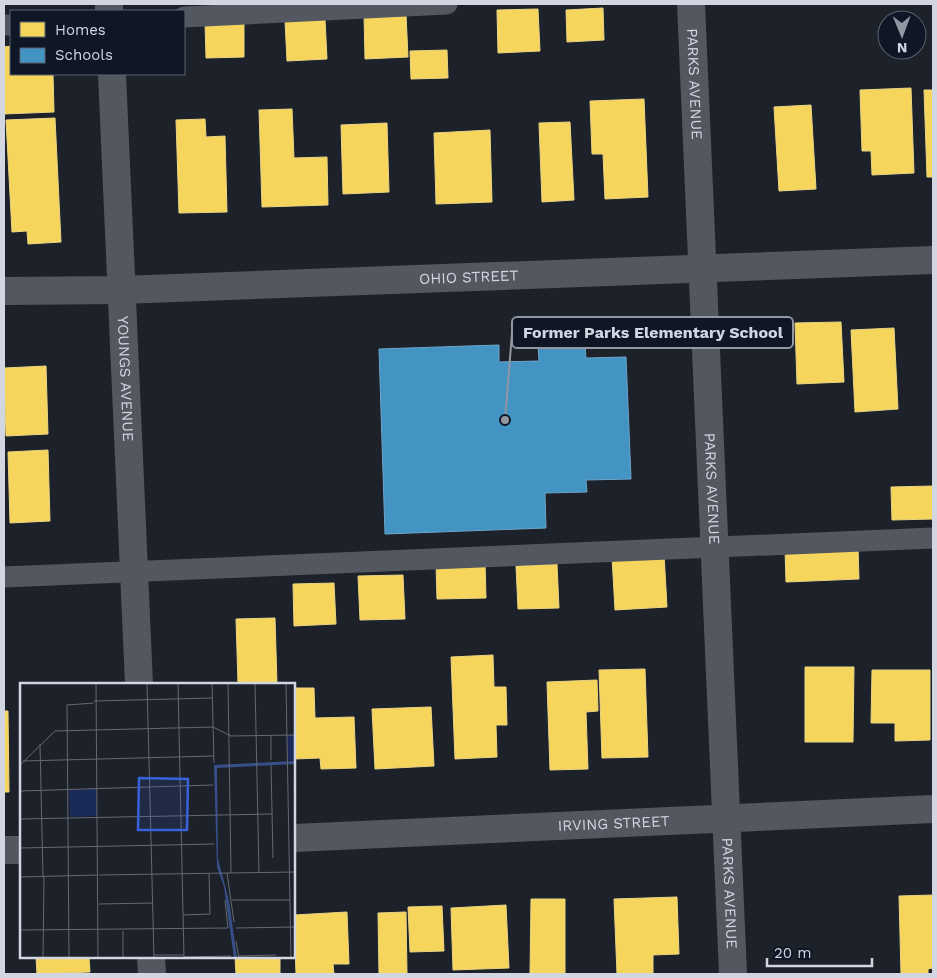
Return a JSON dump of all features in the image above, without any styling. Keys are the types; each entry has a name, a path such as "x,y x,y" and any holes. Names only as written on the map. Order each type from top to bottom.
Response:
{"street":[{"name":"PARKS AVENUE","path":"691,4 733,974"},
{"name":"YOUNGS AVENUE","path":"112,75 139,683"},
{"name":"OHIO STREET","path":"4,292 121,290 933,260"},
{"name":"IRVING STREET","path":"295,838 933,810"},
{"path":"4,850 20,850"},
{"path":"151,958 152,974"}],"lane":[{"path":"185,17 447,4"},
{"path":"4,577 933,538"}],"building: Homes":[{"path":"603,8 604,40 567,42 566,10"},
{"path":"538,9 540,51 498,53 497,10"},
{"path":"406,14 408,57 365,59 364,15"},
{"path":"325,19 327,59 287,61 285,21"},
{"path":"244,22 244,57 206,58 205,23"},
{"path":"10,46 10,75 53,75 54,112 4,114 4,47"},
{"path":"447,50 448,78 411,79 410,51"},
{"path":"911,88 914,173 872,175 871,151 862,151 860,90"},
{"path":"924,90 933,90 933,177 927,177"},
{"path":"644,99 648,197 605,199 603,154 592,154 590,101"},
{"path":"811,105 816,189 779,191 774,107"},
{"path":"292,109 294,158 327,157 328,205 262,207 259,110"},
{"path":"55,118 61,242 28,244 27,231 12,232 6,120"},
{"path":"205,119 206,137 225,136 227,212 179,213 176,120"},
{"path":"570,122 574,200 542,202 539,123"},
{"path":"387,123 389,192 343,194 341,125"},
{"path":"490,130 492,202 436,204 434,133"},
{"path":"841,322 844,382 797,384 795,323"},
{"path":"894,328 898,409 855,412 851,330"},
{"path":"46,366 48,434 6,436 4,368"},
{"path":"48,450 50,521 10,523 8,452"},
{"path":"933,486 933,519 892,520 891,487"},
{"path":"858,546 859,579 786,582 785,549"},
{"path":"664,554 667,607 615,610 612,557"},
{"path":"485,562 486,598 437,599 436,564"},
{"path":"557,564 559,608 518,609 516,566"},
{"path":"403,575 405,619 360,620 358,576"},
{"path":"334,583 336,624 294,626 293,584"},
{"path":"275,618 277,683 238,683 236,619"},
{"path":"493,655 494,687 506,687 507,725 496,725 497,757 455,759 451,657"},
{"path":"805,667 854,667 853,742 805,742"},
{"path":"645,669 648,757 602,758 599,670"},
{"path":"872,670 930,670 930,740 895,741 895,723 871,723"},
{"path":"597,680 598,711 586,712 588,769 550,770 547,682"},
{"path":"295,688 314,688 315,718 354,717 356,768 321,769 320,758 295,759"},
{"path":"431,707 434,766 375,769 372,709"},
{"path":"4,711 8,711 9,792 4,792"},
{"path":"933,895 933,968 928,969 928,974 901,974 899,896"},
{"path":"677,897 679,954 653,955 653,974 617,974 614,899"},
{"path":"531,899 565,899 565,974 530,974"},
{"path":"506,905 509,968 453,970 451,908"},
{"path":"442,906 444,951 410,952 408,907"},
{"path":"347,912 349,964 333,964 334,974 296,974 295,915"},
{"path":"406,912 407,974 379,974 378,913"},
{"path":"36,958 89,958 90,972 37,974"},
{"path":"235,958 280,958 280,974 236,974"}],"building: Schools":[{"path":"585,344 586,358 626,357 631,479 586,480 587,492 545,493 546,528 385,534 379,349 499,345 499,362 539,361 538,345"}],"place":[{"name":"Former Parks Elementary School","path":"505,420"}]}
